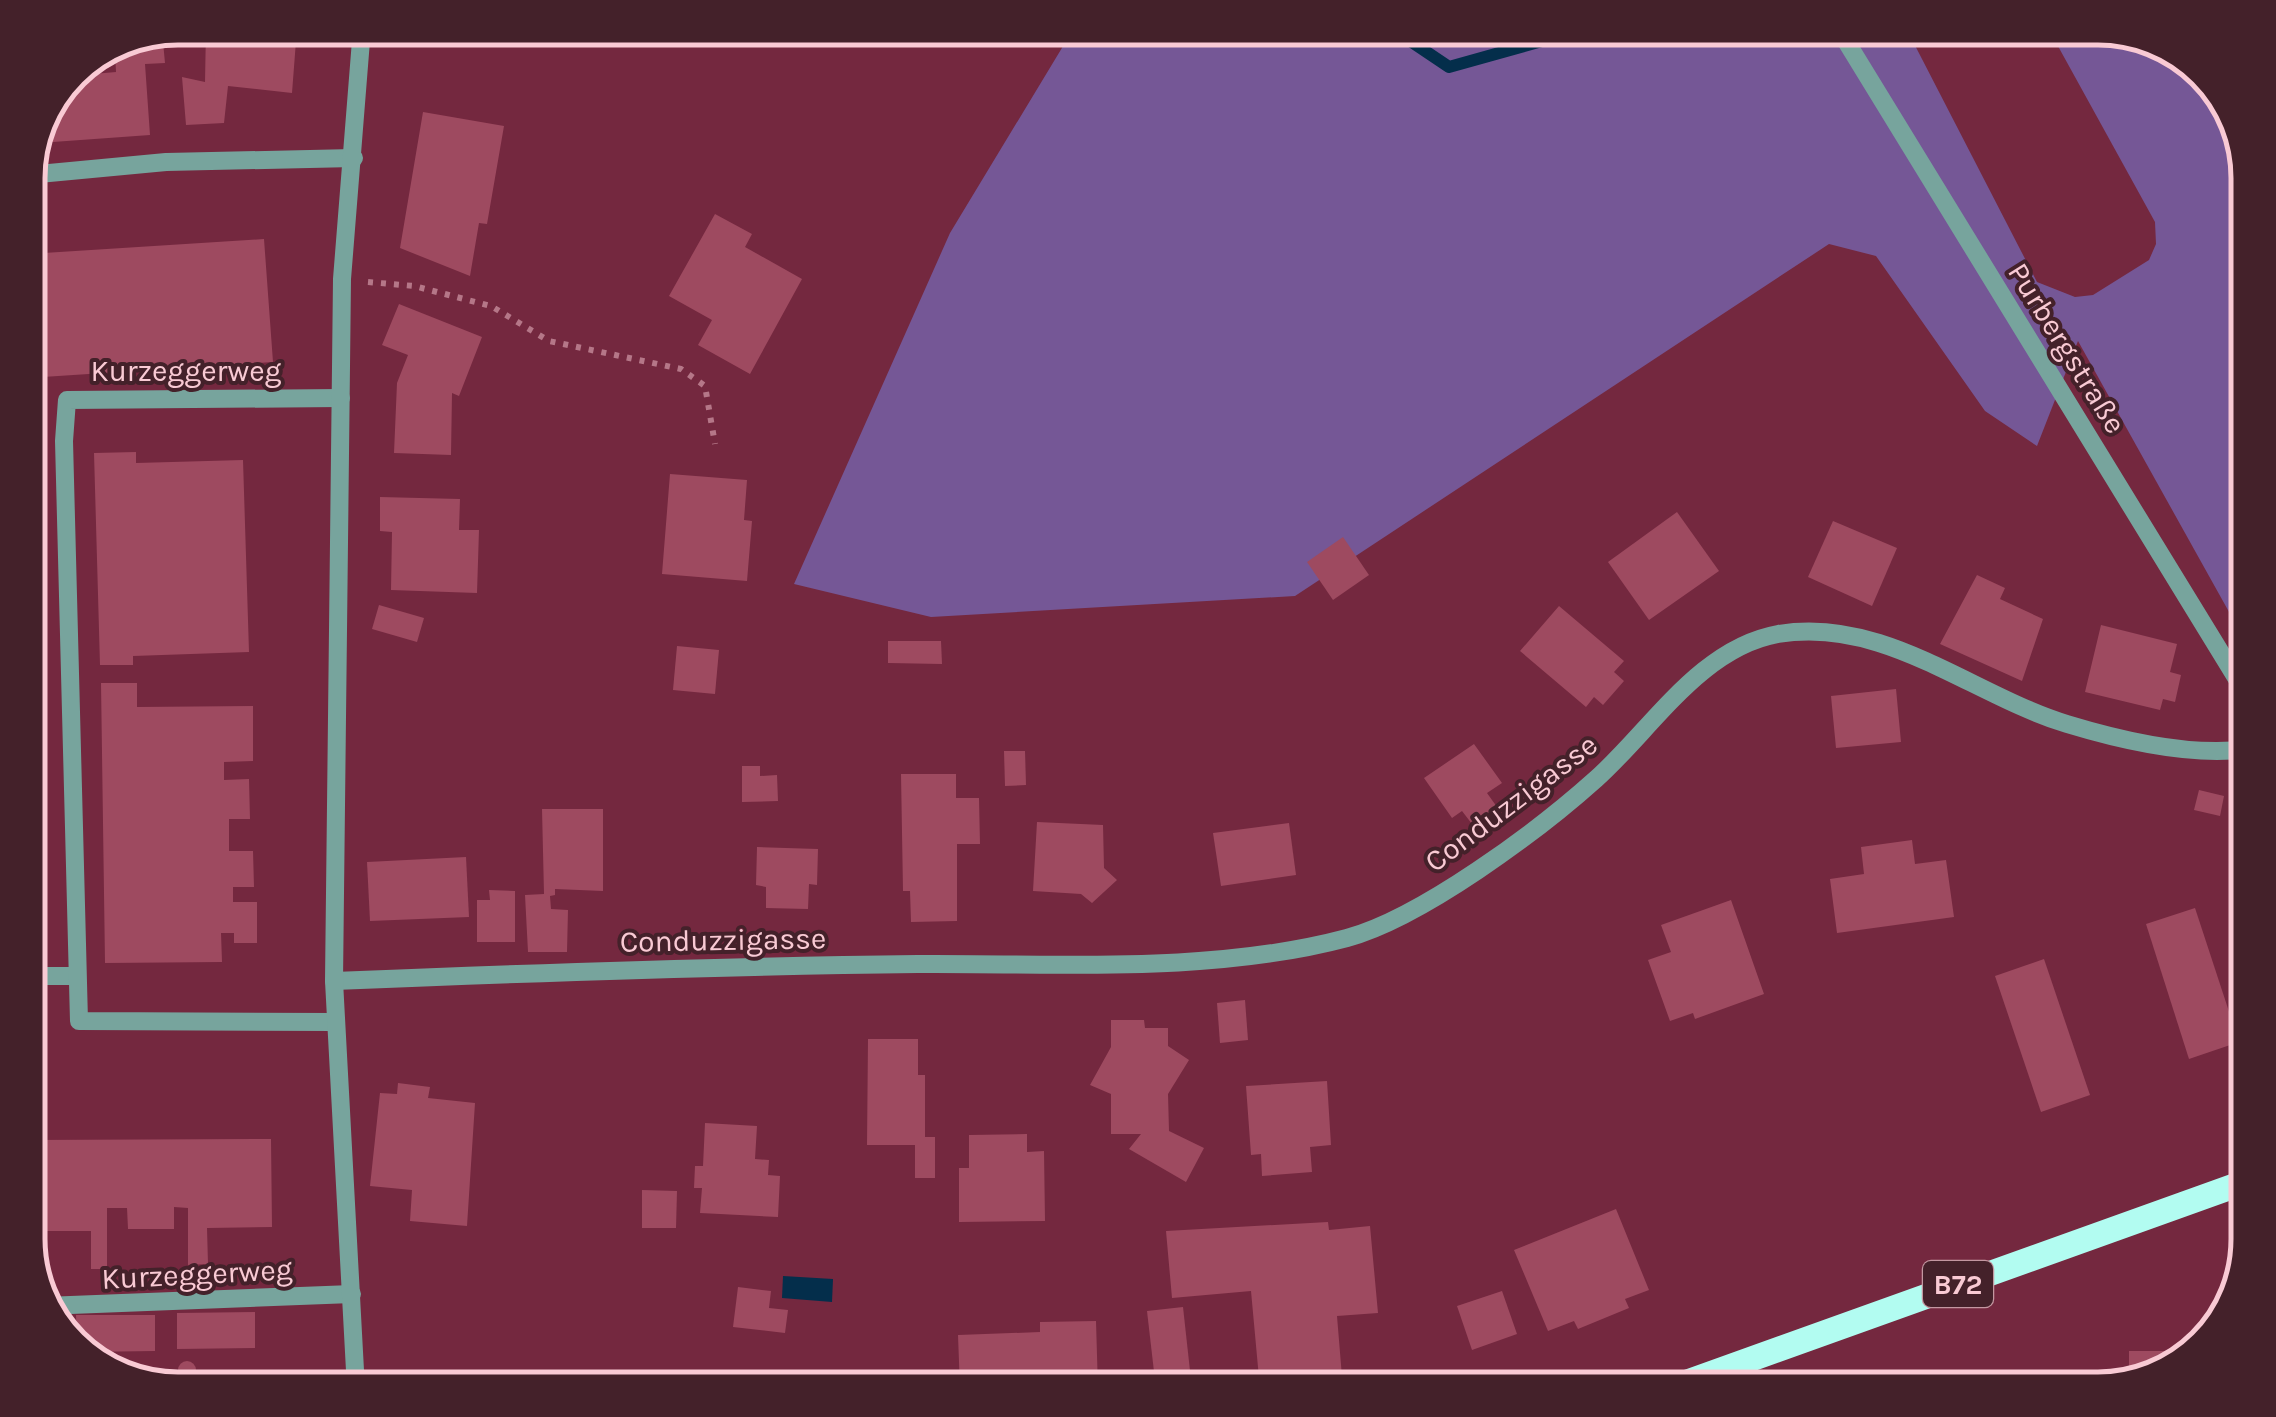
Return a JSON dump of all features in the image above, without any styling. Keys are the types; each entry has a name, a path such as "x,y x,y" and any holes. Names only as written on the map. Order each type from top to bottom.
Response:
{"main road":[{"name":"B72","path":"1718,1372 2231,1186"}],"street":[{"path":"355,1372 334,981 342,279 361,45"},
{"name":"Purbergstraße","path":"1848,45 2231,668"},
{"path":"45,173 166,162 354,158"},
{"name":"Kurzeggerweg","path":"335,1022 79,1021 74,976 64,442 67,400 341,398"},
{"name":"Conduzzigasse","path":"334,981 685,967 1200,961 1350,937 1454,887 1594,780 1713,662 1776,634 1829,635 1884,643 2066,724 2212,754 2231,751"},
{"path":"45,976 74,976"},
{"name":"Kurzeggerweg","path":"63,1305 352,1294"}],"path":[{"path":"342,279 414,286 491,306 549,341 681,370 706,386 715,444"}],"shaded area":[{"path":"1064,45 1915,45 2037,282 2075,297 2093,295 2149,260 2156,244 2155,222 2057,45 2133,50 2165,63 2198,90 2224,135 2231,169 2231,616 2078,341 2037,446 1985,411 1876,256 1829,244 1295,596 931,617 794,584 950,233"}],"water":[{"path":"783,1276 833,1279 832,1302 782,1298"}],"building":[{"path":"206,45 296,45 292,93 228,86 224,123 186,125 182,77 205,82"},
{"path":"163,46 165,63 145,64 150,135 50,142 72,97 96,74 116,72 115,61"},
{"path":"423,112 504,126 487,224 479,223 470,276 400,248"},
{"path":"715,214 752,234 745,247 802,279 750,374 698,345 712,320 669,296"},
{"path":"264,239 273,362 45,377 45,253"},
{"path":"399,304 482,337 459,396 452,393 451,455 394,453 397,383 408,355 382,345"},
{"path":"136,452 136,463 243,460 249,652 133,656 133,665 100,665 94,453"},
{"path":"670,474 747,480 744,520 752,521 747,581 662,574"},
{"path":"380,497 460,499 459,530 479,530 477,593 391,590 392,532 380,531"},
{"path":"1677,512 1719,571 1649,620 1608,562"},
{"path":"1833,521 1897,548 1872,606 1808,577"},
{"path":"1343,537 1369,575 1333,600 1307,562"},
{"path":"1977,575 2005,588 2000,599 2043,619 2022,681 1940,644"},
{"path":"379,605 424,618 417,642 372,629"},
{"path":"1559,606 1624,661 1614,672 1624,681 1603,705 1594,697 1586,707 1520,651"},
{"path":"2101,625 2177,644 2170,672 2181,675 2175,702 2163,699 2160,710 2085,692"},
{"path":"888,641 941,641 942,664 888,663"},
{"path":"677,646 719,650 715,694 673,690"},
{"path":"101,683 137,683 137,707 253,706 253,761 224,762 224,780 249,779 250,819 229,819 229,851 253,851 254,887 233,887 233,902 257,902 257,943 234,943 234,933 221,933 222,962 105,963"},
{"path":"1896,689 1901,742 1836,748 1831,696"},
{"path":"1474,744 1502,783 1487,793 1497,807 1472,824 1462,811 1452,818 1424,778"},
{"path":"1004,751 1025,751 1026,785 1005,786"},
{"path":"742,766 760,766 760,776 777,775 778,801 742,802"},
{"path":"901,774 956,774 956,798 979,798 980,844 957,844 957,921 911,922 910,891 903,891"},
{"path":"2199,790 2224,796 2220,816 2194,810"},
{"path":"542,809 603,809 603,891 555,889 555,895 550,896 551,909 568,910 567,952 528,952 525,895 544,894"},
{"path":"1037,822 1103,825 1104,868 1117,880 1092,903 1081,894 1033,891"},
{"path":"1289,823 1296,875 1221,886 1213,833"},
{"path":"1912,840 1915,864 1946,860 1954,917 1837,933 1830,879 1864,874 1861,847"},
{"path":"757,847 818,849 817,885 809,884 808,909 766,908 766,887 756,885"},
{"path":"466,857 469,917 370,921 367,862"},
{"path":"489,890 515,891 515,942 477,942 477,900 490,900"},
{"path":"1731,900 1764,994 1695,1019 1693,1013 1670,1021 1648,960 1671,952 1661,925"},
{"path":"2195,908 2231,1018 2231,1045 2189,1059 2146,924"},
{"path":"2044,959 2090,1095 2041,1112 1995,976"},
{"path":"1245,1000 1248,1040 1220,1043 1217,1003"},
{"path":"1111,1020 1144,1020 1145,1028 1168,1028 1168,1046 1189,1060 1168,1094 1169,1131 1204,1148 1186,1182 1129,1149 1141,1134 1111,1134 1111,1094 1090,1085 1111,1047"},
{"path":"868,1039 918,1039 918,1075 925,1075 925,1137 935,1137 935,1178 915,1178 915,1145 867,1145"},
{"path":"1327,1081 1331,1145 1310,1147 1312,1172 1262,1176 1261,1154 1251,1155 1246,1086"},
{"path":"398,1083 430,1087 428,1098 475,1103 467,1226 410,1221 412,1190 370,1186 380,1093 397,1094"},
{"path":"705,1123 757,1126 755,1159 769,1160 768,1175 780,1176 778,1217 700,1213 702,1188 694,1188 695,1166 703,1166"},
{"path":"1027,1134 1027,1152 1044,1151 1045,1221 959,1222 959,1168 969,1168 969,1135"},
{"path":"271,1139 272,1227 207,1228 208,1264 188,1265 188,1208 174,1207 174,1229 128,1229 127,1208 107,1208 107,1269 91,1269 91,1231 45,1231 45,1140"},
{"path":"642,1190 677,1191 676,1228 642,1228"},
{"path":"1616,1209 1649,1290 1625,1299 1629,1308 1578,1329 1574,1321 1548,1331 1514,1250"},
{"path":"1328,1222 1329,1230 1370,1226 1378,1313 1337,1316 1342,1372 1258,1372 1251,1291 1172,1298 1166,1231"},
{"path":"738,1287 771,1291 769,1308 788,1310 785,1333 733,1327"},
{"path":"1502,1291 1517,1334 1472,1350 1457,1306"},
{"path":"1183,1307 1190,1372 1154,1372 1147,1311"},
{"path":"255,1312 255,1348 177,1349 177,1313"},
{"path":"76,1315 155,1315 155,1351 107,1352 76,1324"},
{"path":"1096,1321 1098,1372 959,1372 958,1335 1040,1332 1040,1322"},
{"path":"2129,1351 2170,1351 2149,1362 2129,1368"},
{"path":"187,1361 193,1364 195,1372 178,1370"}],"waterway":[{"path":"1416,45 1449,67 1527,45"}]}
